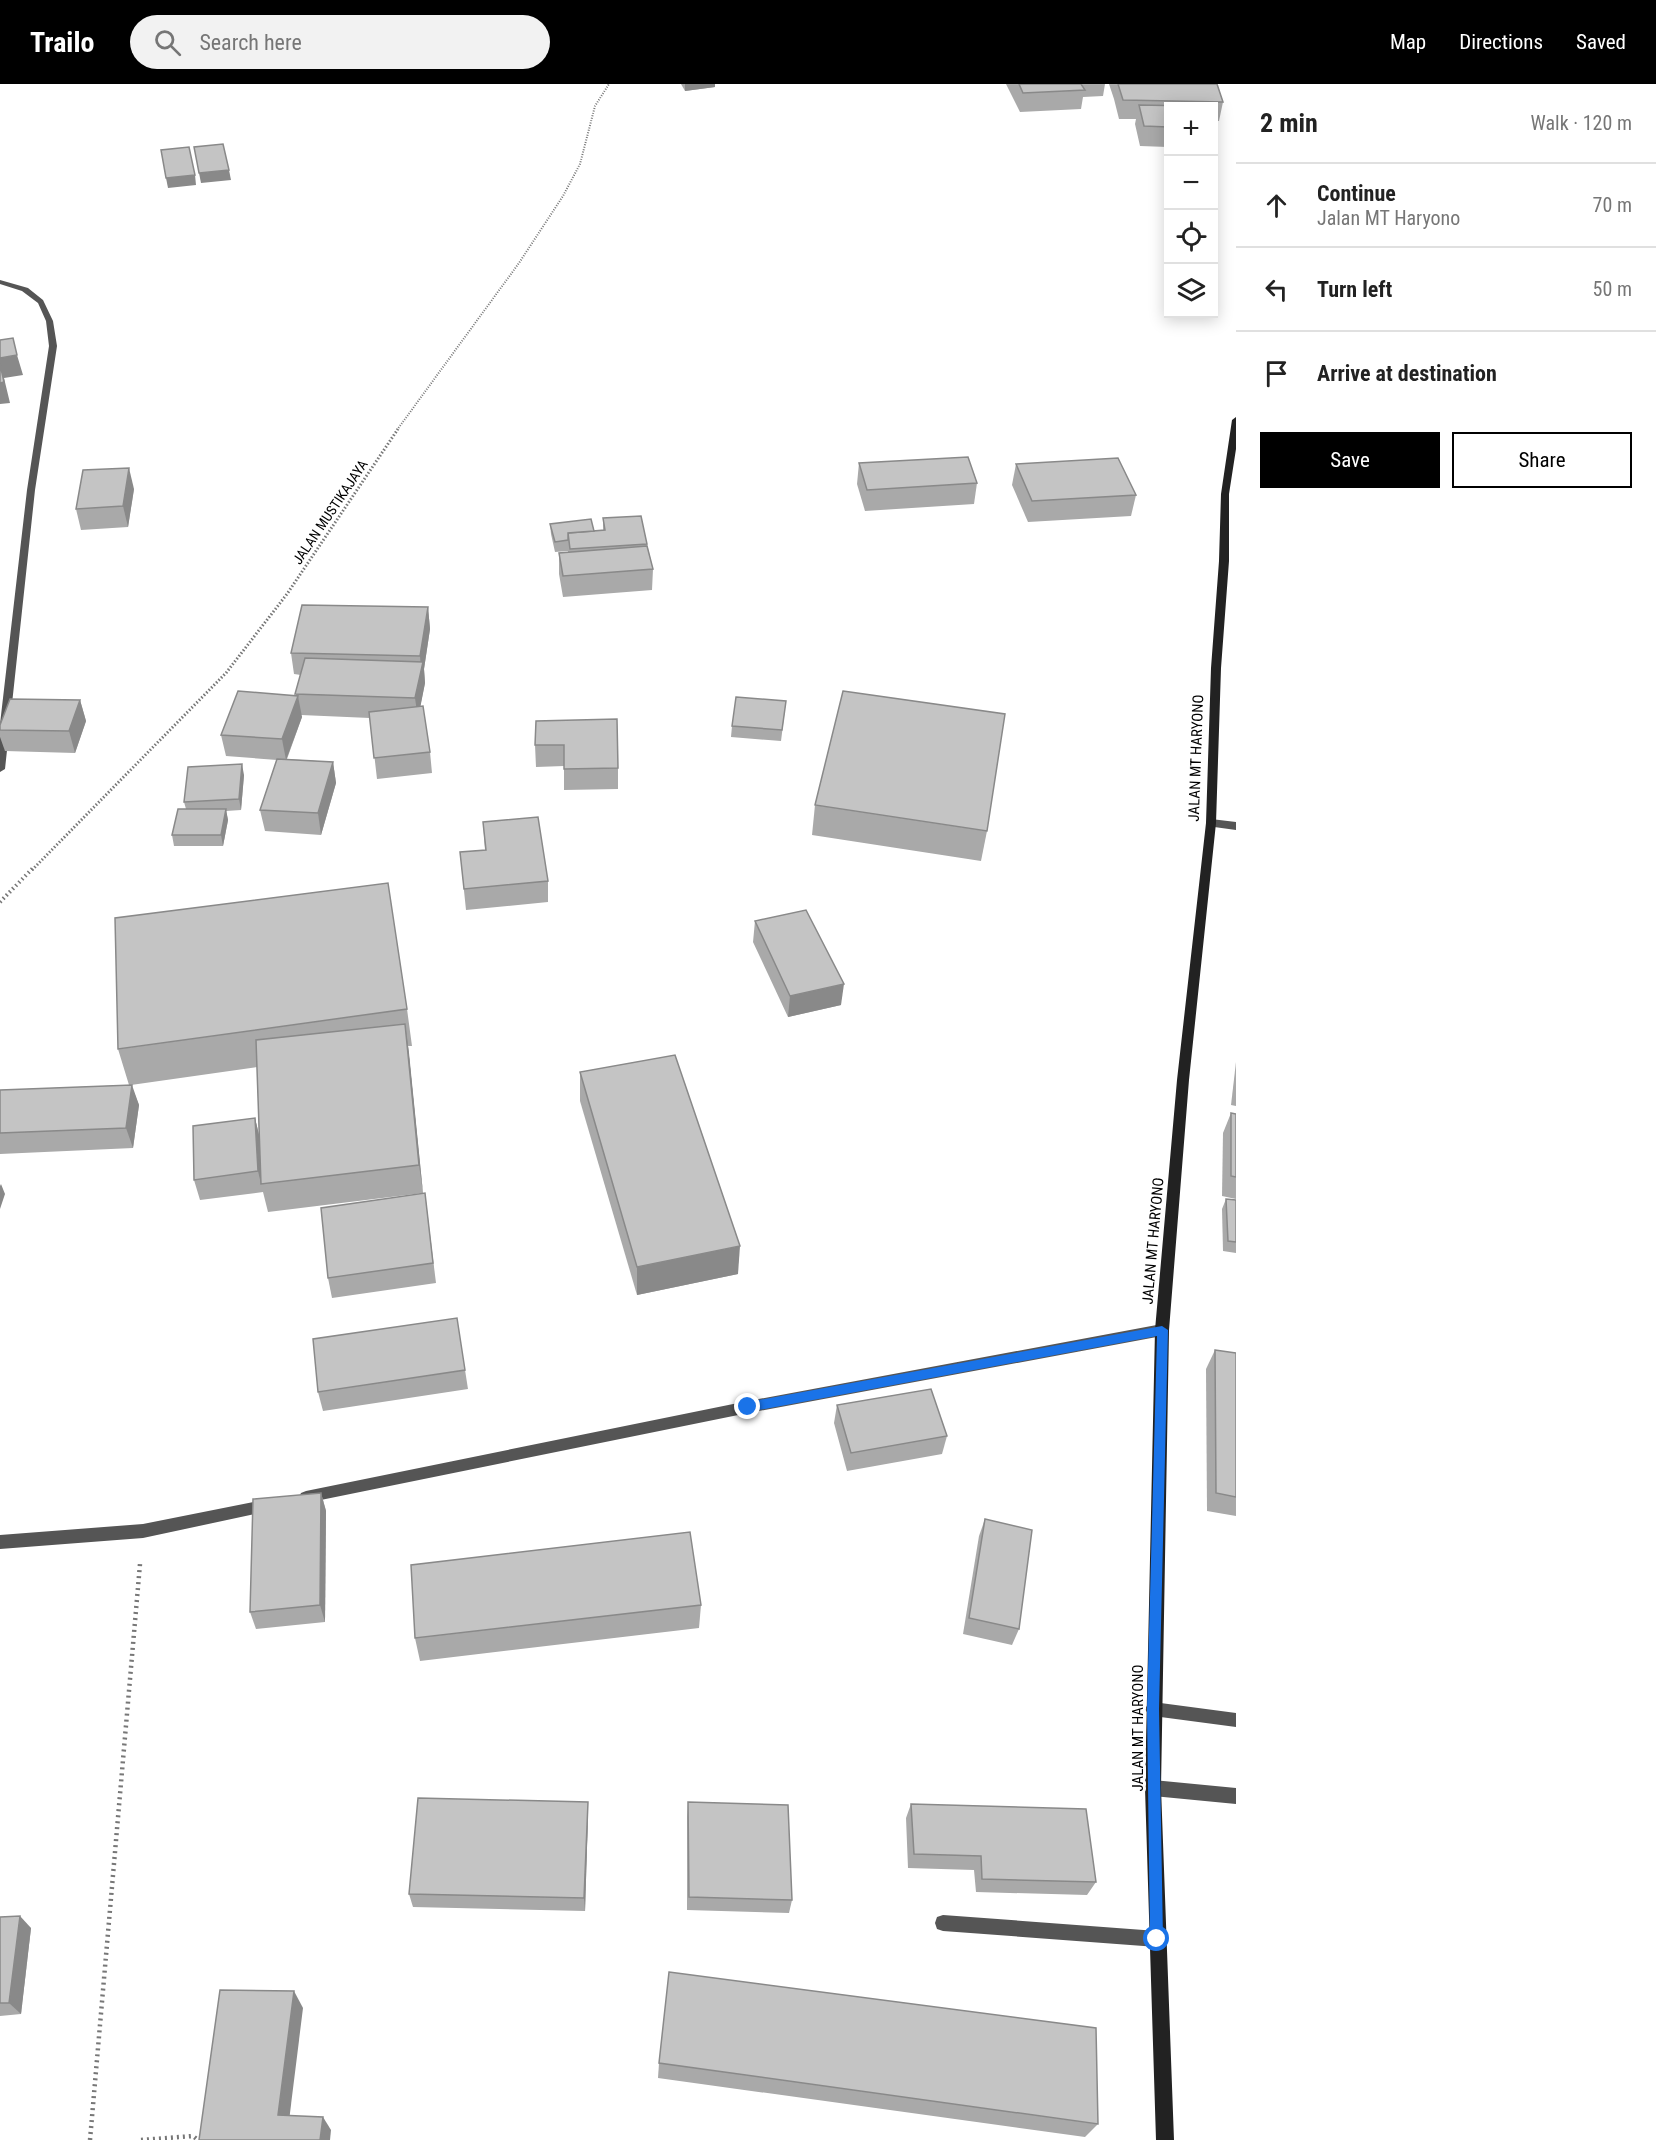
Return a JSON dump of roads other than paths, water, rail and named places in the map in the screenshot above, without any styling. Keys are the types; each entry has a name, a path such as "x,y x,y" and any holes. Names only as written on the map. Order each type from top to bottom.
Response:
{"main road":[{"name":"JALAN MT HARYONO","path":"1165,2140 1157,1939 1153,1709 1162,1330 1183,1080 1211,822 1216,668 1224,561 1225,494 1236,420"}],"street":[{"path":"0,282 24,289 45,306 52,325 53,346 31,490 0,768"},
{"path":"1211,822 1236,826"},
{"path":"0,1542 143,1531 736,1409 1162,1330"},
{"path":"1153,1709 1236,1720"},
{"path":"1154,1788 1236,1796"},
{"path":"943,1923 1157,1939"}]}
